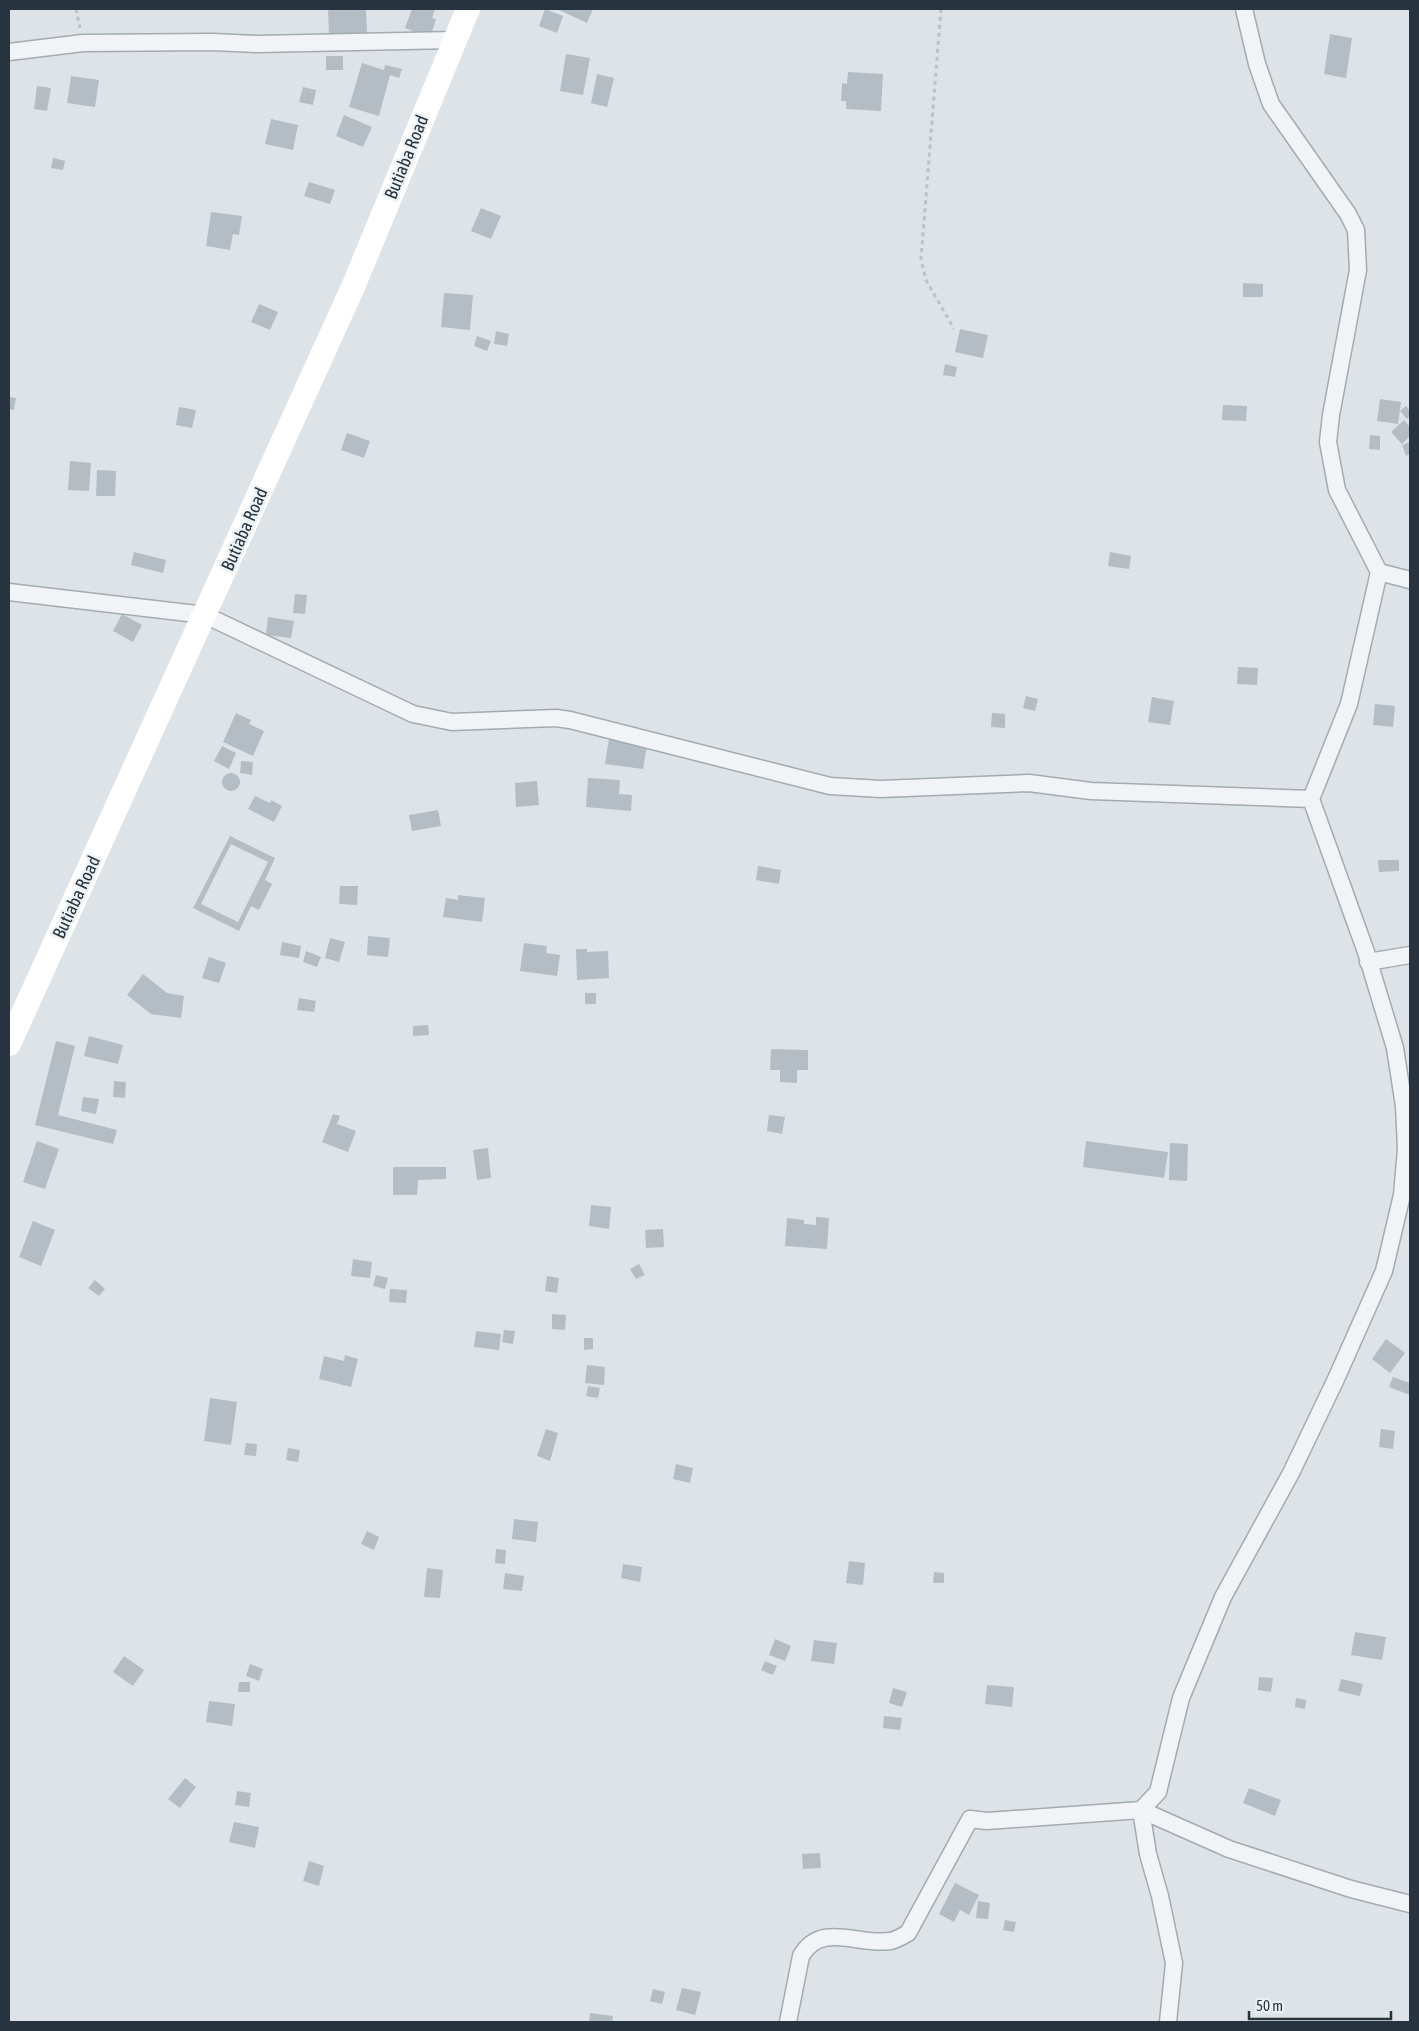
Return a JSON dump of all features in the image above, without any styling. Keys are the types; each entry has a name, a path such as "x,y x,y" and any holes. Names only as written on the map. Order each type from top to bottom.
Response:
{"main road":[{"name":"Butiaba Road","path":"9,1044 353,287 468,9"}],"street":[{"path":"1141,1810 1158,1792 1181,1698 1223,1597 1291,1473 1336,1379 1384,1271 1406,1198 1404,1106 1394,1048 1354,918 1311,799 1349,704 1379,572 1337,490 1328,442 1330,415 1358,270 1356,230 1348,214 1271,104 1257,64 1244,9"},
{"path":"9,52 83,43 213,42 257,44 454,40"},
{"path":"1379,572 1410,580"},
{"path":"9,592 206,614 413,714 452,722 556,718 570,720 830,786 881,789 1029,783 1091,791 1311,799"},
{"path":"1368,962 1410,955"},
{"path":"1141,1810 1148,1854 1160,1896 1174,1963 1168,2022"},
{"path":"788,2022 801,1956 806,1946 818,1937 891,1941 908,1933 970,1820 1141,1810 1229,1849 1351,1888 1410,1904"}],"path":[{"path":"941,9 921,259 926,280 954,329"}],"building":[{"path":"328,9 366,9 367,33 329,34"},
{"path":"412,9 435,9 432,18 436,19 430,38 405,28"},
{"path":"545,9 563,16 557,33 539,26"},
{"path":"557,9 593,9 587,23"},
{"path":"1330,34 1352,38 1346,78 1324,74"},
{"path":"566,54 590,58 583,95 560,91"},
{"path":"326,56 343,56 343,70 326,70"},
{"path":"362,63 384,70 385,65 402,69 399,78 390,75 379,116 349,107"},
{"path":"848,72 883,74 881,111 846,109 846,101 841,101 842,83 847,84"},
{"path":"597,74 614,78 607,107 591,103"},
{"path":"71,76 99,80 95,107 67,103"},
{"path":"37,86 51,88 47,111 34,109"},
{"path":"303,87 316,90 313,105 299,102"},
{"path":"344,115 372,127 363,147 336,136"},
{"path":"271,119 298,125 293,150 265,144"},
{"path":"53,158 65,161 63,170 51,168"},
{"path":"309,182 335,190 330,204 304,196"},
{"path":"481,208 501,216 491,239 471,231"},
{"path":"211,212 242,216 239,235 233,234 230,250 206,246"},
{"path":"1243,283 1263,284 1263,297 1243,297"},
{"path":"444,293 473,295 470,330 441,327"},
{"path":"259,304 278,312 270,330 251,322"},
{"path":"960,329 988,335 983,358 955,352"},
{"path":"496,331 509,334 507,346 494,344"},
{"path":"477,336 491,341 487,351 474,346"},
{"path":"945,364 957,367 955,377 943,375"},
{"path":"9,397 16,398 14,410 9,409"},
{"path":"1380,399 1401,402 1398,424 1377,421"},
{"path":"1223,405 1247,406 1246,421 1222,420"},
{"path":"1406,406 1410,411 1410,416 1407,419 1400,411"},
{"path":"179,407 196,410 192,428 176,425"},
{"path":"1404,420 1410,427 1410,436 1402,444 1391,432"},
{"path":"347,433 370,441 364,458 341,450"},
{"path":"1370,435 1380,436 1380,450 1369,449"},
{"path":"1410,442 1410,454 1406,456 1402,445"},
{"path":"70,461 91,463 89,491 68,490"},
{"path":"97,470 116,471 115,496 96,496"},
{"path":"134,552 166,560 163,573 131,565"},
{"path":"1110,552 1131,556 1129,569 1108,566"},
{"path":"295,594 307,595 305,614 293,613"},
{"path":"122,614 142,625 133,642 113,631"},
{"path":"268,617 294,621 291,638 266,635"},
{"path":"1238,667 1258,668 1257,685 1237,684"},
{"path":"1026,696 1038,699 1035,711 1023,708"},
{"path":"1152,697 1174,701 1170,725 1148,722"},
{"path":"1375,704 1395,706 1393,727 1373,725"},
{"path":"236,713 251,720 249,724 264,731 253,756 223,742"},
{"path":"992,713 1005,714 1005,728 991,727"},
{"path":"609,739 647,745 643,769 605,764"},
{"path":"222,746 236,753 229,769 214,761"},
{"path":"241,761 253,762 252,775 240,773"},
{"path":"227,773 235,773 240,778 238,789 227,791 222,786 222,778"},
{"path":"588,778 620,780 619,794 632,795 631,811 586,807"},
{"path":"537,781 539,805 516,807 515,783"},
{"path":"255,796 270,803 271,800 282,806 274,822 248,809"},
{"path":"438,810 441,826 412,831 409,815"},
{"path":"230,836 275,858 265,880 272,884 259,910 251,906 239,931 193,908","holes":["231,844 268,862 238,922 201,904"]},
{"path":"1378,860 1399,860 1399,871 1379,872"},
{"path":"758,866 781,870 779,884 756,880"},
{"path":"340,886 358,886 357,905 339,904"},
{"path":"458,895 485,898 482,922 443,917 446,898 458,900"},
{"path":"368,936 390,938 388,957 367,955"},
{"path":"330,938 345,942 339,962 325,958"},
{"path":"282,942 301,946 299,958 280,955"},
{"path":"524,943 547,946 546,953 560,955 557,976 520,971"},
{"path":"576,949 587,949 587,952 608,951 609,978 577,980"},
{"path":"306,951 321,957 317,967 303,962"},
{"path":"209,957 226,963 219,983 202,978"},
{"path":"143,974 167,993 184,996 181,1018 151,1014 127,995"},
{"path":"585,993 596,993 596,1004 585,1004"},
{"path":"299,998 316,1001 314,1012 297,1010"},
{"path":"428,1025 429,1035 413,1036 413,1026"},
{"path":"89,1036 123,1045 118,1064 84,1056"},
{"path":"56,1041 75,1046 58,1115 117,1130 113,1144 35,1125"},
{"path":"771,1049 808,1050 808,1070 797,1070 797,1083 780,1082 780,1070 770,1070"},
{"path":"114,1081 126,1082 125,1098 113,1097"},
{"path":"83,1097 99,1099 96,1114 81,1111"},
{"path":"333,1114 340,1116 337,1124 356,1131 348,1152 322,1142"},
{"path":"769,1115 785,1117 782,1134 767,1131"},
{"path":"37,1141 59,1149 45,1189 23,1182"},
{"path":"1086,1141 1168,1152 1164,1178 1083,1167"},
{"path":"1170,1143 1188,1144 1187,1181 1169,1180"},
{"path":"488,1148 491,1178 477,1180 473,1150"},
{"path":"393,1167 446,1167 446,1179 418,1180 417,1195 393,1195"},
{"path":"591,1205 611,1207 609,1229 589,1226"},
{"path":"816,1217 829,1218 827,1249 785,1246 787,1218 804,1220 804,1224 816,1225"},
{"path":"33,1221 55,1230 41,1266 19,1257"},
{"path":"663,1229 664,1247 646,1248 645,1230"},
{"path":"353,1259 372,1262 370,1278 351,1276"},
{"path":"639,1264 645,1275 636,1279 630,1269"},
{"path":"376,1275 388,1278 385,1289 373,1286"},
{"path":"547,1276 559,1278 557,1293 545,1291"},
{"path":"95,1280 105,1289 99,1296 88,1288"},
{"path":"390,1289 407,1290 406,1303 389,1302"},
{"path":"552,1314 566,1315 565,1330 552,1329"},
{"path":"504,1330 515,1331 513,1344 502,1342"},
{"path":"476,1331 501,1334 499,1350 474,1347"},
{"path":"584,1338 593,1338 593,1349 584,1350"},
{"path":"1386,1339 1405,1353 1390,1373 1372,1359"},
{"path":"345,1355 358,1359 351,1387 319,1379 324,1356 344,1361"},
{"path":"587,1365 605,1367 604,1385 585,1383"},
{"path":"1393,1377 1410,1383 1410,1395 1389,1387"},
{"path":"588,1386 600,1388 598,1398 586,1396"},
{"path":"210,1398 237,1402 231,1445 204,1441"},
{"path":"546,1429 558,1433 550,1461 537,1456"},
{"path":"1381,1429 1395,1431 1393,1449 1379,1447"},
{"path":"246,1443 257,1444 256,1456 244,1455"},
{"path":"288,1448 300,1450 298,1462 286,1460"},
{"path":"676,1464 693,1468 690,1483 673,1479"},
{"path":"514,1519 538,1522 536,1542 512,1539"},
{"path":"367,1531 379,1537 374,1550 361,1544"},
{"path":"496,1549 506,1550 505,1564 495,1563"},
{"path":"849,1561 865,1563 863,1585 846,1583"},
{"path":"623,1564 642,1567 640,1582 621,1578"},
{"path":"427,1568 443,1570 440,1598 424,1597"},
{"path":"934,1572 944,1573 944,1583 933,1583"},
{"path":"505,1573 524,1576 522,1591 503,1589"},
{"path":"1355,1632 1386,1637 1382,1660 1351,1655"},
{"path":"775,1639 791,1646 785,1661 769,1655"},
{"path":"814,1640 837,1643 834,1664 811,1661"},
{"path":"124,1656 144,1670 133,1686 113,1672"},
{"path":"765,1661 777,1666 773,1675 761,1670"},
{"path":"250,1664 263,1669 259,1681 246,1676"},
{"path":"1259,1677 1273,1678 1271,1692 1258,1690"},
{"path":"1341,1679 1363,1684 1360,1696 1338,1691"},
{"path":"239,1682 250,1682 250,1692 238,1692"},
{"path":"987,1685 1014,1687 1012,1707 985,1704"},
{"path":"893,1688 907,1692 902,1707 889,1703"},
{"path":"1296,1698 1306,1700 1305,1709 1295,1707"},
{"path":"209,1701 235,1704 232,1726 206,1722"},
{"path":"884,1716 902,1718 900,1730 883,1728"},
{"path":"185,1778 196,1787 180,1808 168,1799"},
{"path":"1249,1788 1281,1800 1275,1816 1243,1803"},
{"path":"237,1791 251,1793 249,1807 235,1805"},
{"path":"234,1822 259,1827 255,1848 229,1842"},
{"path":"820,1853 821,1868 803,1869 802,1854"},
{"path":"309,1861 324,1866 319,1886 303,1881"},
{"path":"955,1883 979,1895 969,1915 960,1910 954,1922 939,1914"},
{"path":"978,1901 990,1903 988,1919 976,1918"},
{"path":"1005,1920 1016,1922 1014,1932 1003,1930"},
{"path":"682,1988 701,1992 695,2015 676,2010"},
{"path":"653,1989 665,1992 662,2004 650,2001"},
{"path":"590,2013 613,2016 612,2022 589,2022"}]}
